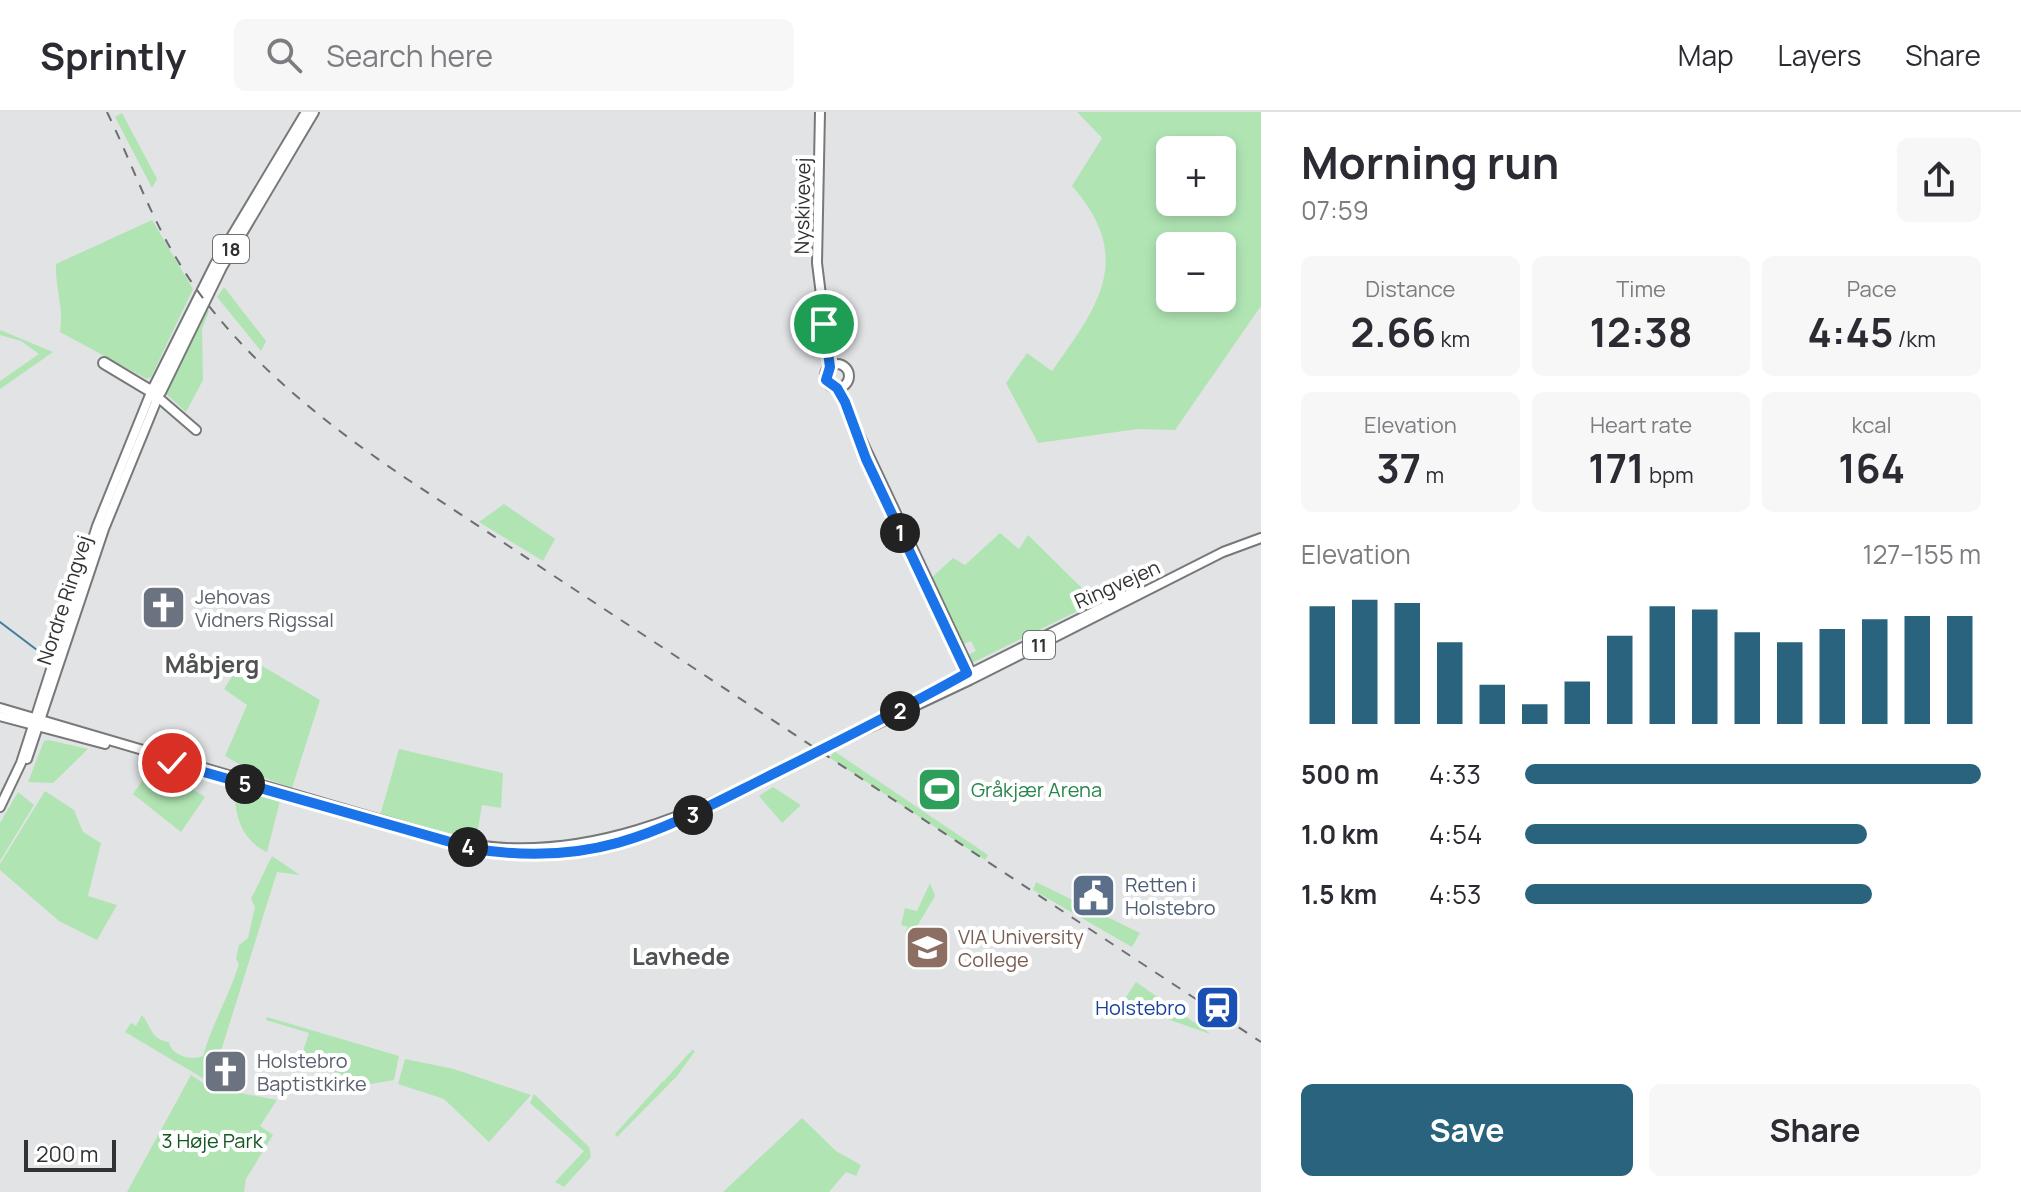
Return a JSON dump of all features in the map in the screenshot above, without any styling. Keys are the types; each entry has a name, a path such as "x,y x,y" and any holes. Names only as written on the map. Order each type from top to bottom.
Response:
{"highway":[{"name":"18","path":"155,394 221,267 313,112"},
{"path":"104,363 155,394"}],"main road":[{"name":"18","path":"155,394 178,336 256,193 306,112"},
{"name":"Nyskivevej","path":"820,112 817,263 833,366"},
{"path":"840,387 848,373 833,366 825,379 840,387 866,459 967,673"},
{"path":"155,394 196,430"},
{"name":"Nordre Ringvej","path":"0,810 37,721 155,394"},
{"name":"Nordre Ringvej","path":"0,810 18,782 52,662 97,526 155,394"},
{"name":"Ringvejen","path":"894,714 967,673 1136,590 1261,538"},
{"name":"Ringvejen","path":"626,839 702,809 970,680 1182,572"},
{"name":"11","path":"0,712 476,846 546,850 626,839"},
{"name":"11","path":"37,721 475,849 541,855 594,850 626,839"}],"green space":[{"path":"1077,112 1261,112 1261,306 1175,430 1138,429 1038,443 1006,383 1027,353 1052,371 1096,302 1106,259 1102,236 1091,212 1072,186 1102,138"},
{"path":"122,113 157,179 152,188 115,117"},
{"path":"152,220 193,289 151,377 147,379 60,332 56,264"},
{"path":"224,287 266,341 261,351 217,297"},
{"path":"206,307 209,311 202,329 203,380 186,412 165,393"},
{"path":"0,330 53,352 0,389 0,381 39,354 21,341 0,335"},
{"path":"504,504 555,539 543,561 479,522"},
{"path":"1000,533 1019,549 1028,535 1096,602 972,663 966,656 976,651 971,641 961,645 929,580 953,558 965,565"},
{"path":"245,656 320,700 292,788 262,777 225,756 247,705 224,689"},
{"path":"44,741 88,749 53,783 28,782"},
{"path":"399,749 503,773 501,808 482,805 476,840 380,816"},
{"path":"834,751 988,855 985,860 830,758"},
{"path":"154,764 205,797 181,832 133,794"},
{"path":"236,784 281,797 267,852 251,841 240,824"},
{"path":"773,787 801,805 782,823 759,796"},
{"path":"45,791 74,810 83,832 101,843 88,896 117,905 97,940 59,921 0,870 0,864"},
{"path":"18,792 34,805 0,861 0,823"},
{"path":"272,856 300,875 277,872 211,1083 125,1032 131,1023 136,1026 142,1015 155,1035 169,1042 178,1054 203,1056 239,964 236,959 239,945 248,938 255,907 251,899"},
{"path":"1036,882 1140,933 1132,947 1033,890"},
{"path":"930,883 935,896 916,928 921,932 926,926 931,928 918,957 910,954 917,938 905,933 908,927 901,925 905,908 917,911"},
{"path":"1136,982 1208,1032 1210,1034 1122,1003"},
{"path":"267,1017 399,1056 394,1080 371,1084 300,1060 309,1033 266,1020"},
{"path":"692,1050 695,1051 677,1076 617,1137 615,1134 663,1081 667,1084 664,1081"},
{"path":"405,1059 454,1069 531,1095 489,1142 444,1099 398,1084"},
{"name":"3 Høje Park","path":"191,1075 209,1087 277,1100 260,1126 273,1135 246,1179 244,1192 127,1192"},
{"path":"534,1094 589,1147 591,1157 564,1187 555,1182 584,1151 530,1103"},
{"path":"802,1118 836,1151 861,1165 856,1176 846,1172 829,1192 723,1192"}],"waterway":[{"path":"0,622 37,650 41,662"}],"railway":[{"path":"107,112 158,225 200,294 252,354 311,408 407,479 1261,1042"}],"place":[{"name":"Jehovas Vidners Rigssal","path":"164,607"},
{"name":"Gråkjær Arena","path":"940,789"},
{"name":"Retten i Holstebro","path":"1094,895"},
{"name":"VIA University College","path":"927,947"},
{"name":"Holstebro","path":"1217,1007"},
{"name":"Holstebro Baptistkirke","path":"226,1072"}],"district":[{"name":"Måbjerg","path":"212,663"},
{"name":"Lavhede","path":"681,955"}],"route":[{"path":"172,763 475,849 525,855 574,853 650,835 894,714 967,673 866,459 845,402 837,388 826,380 830,367 824,324"}]}
